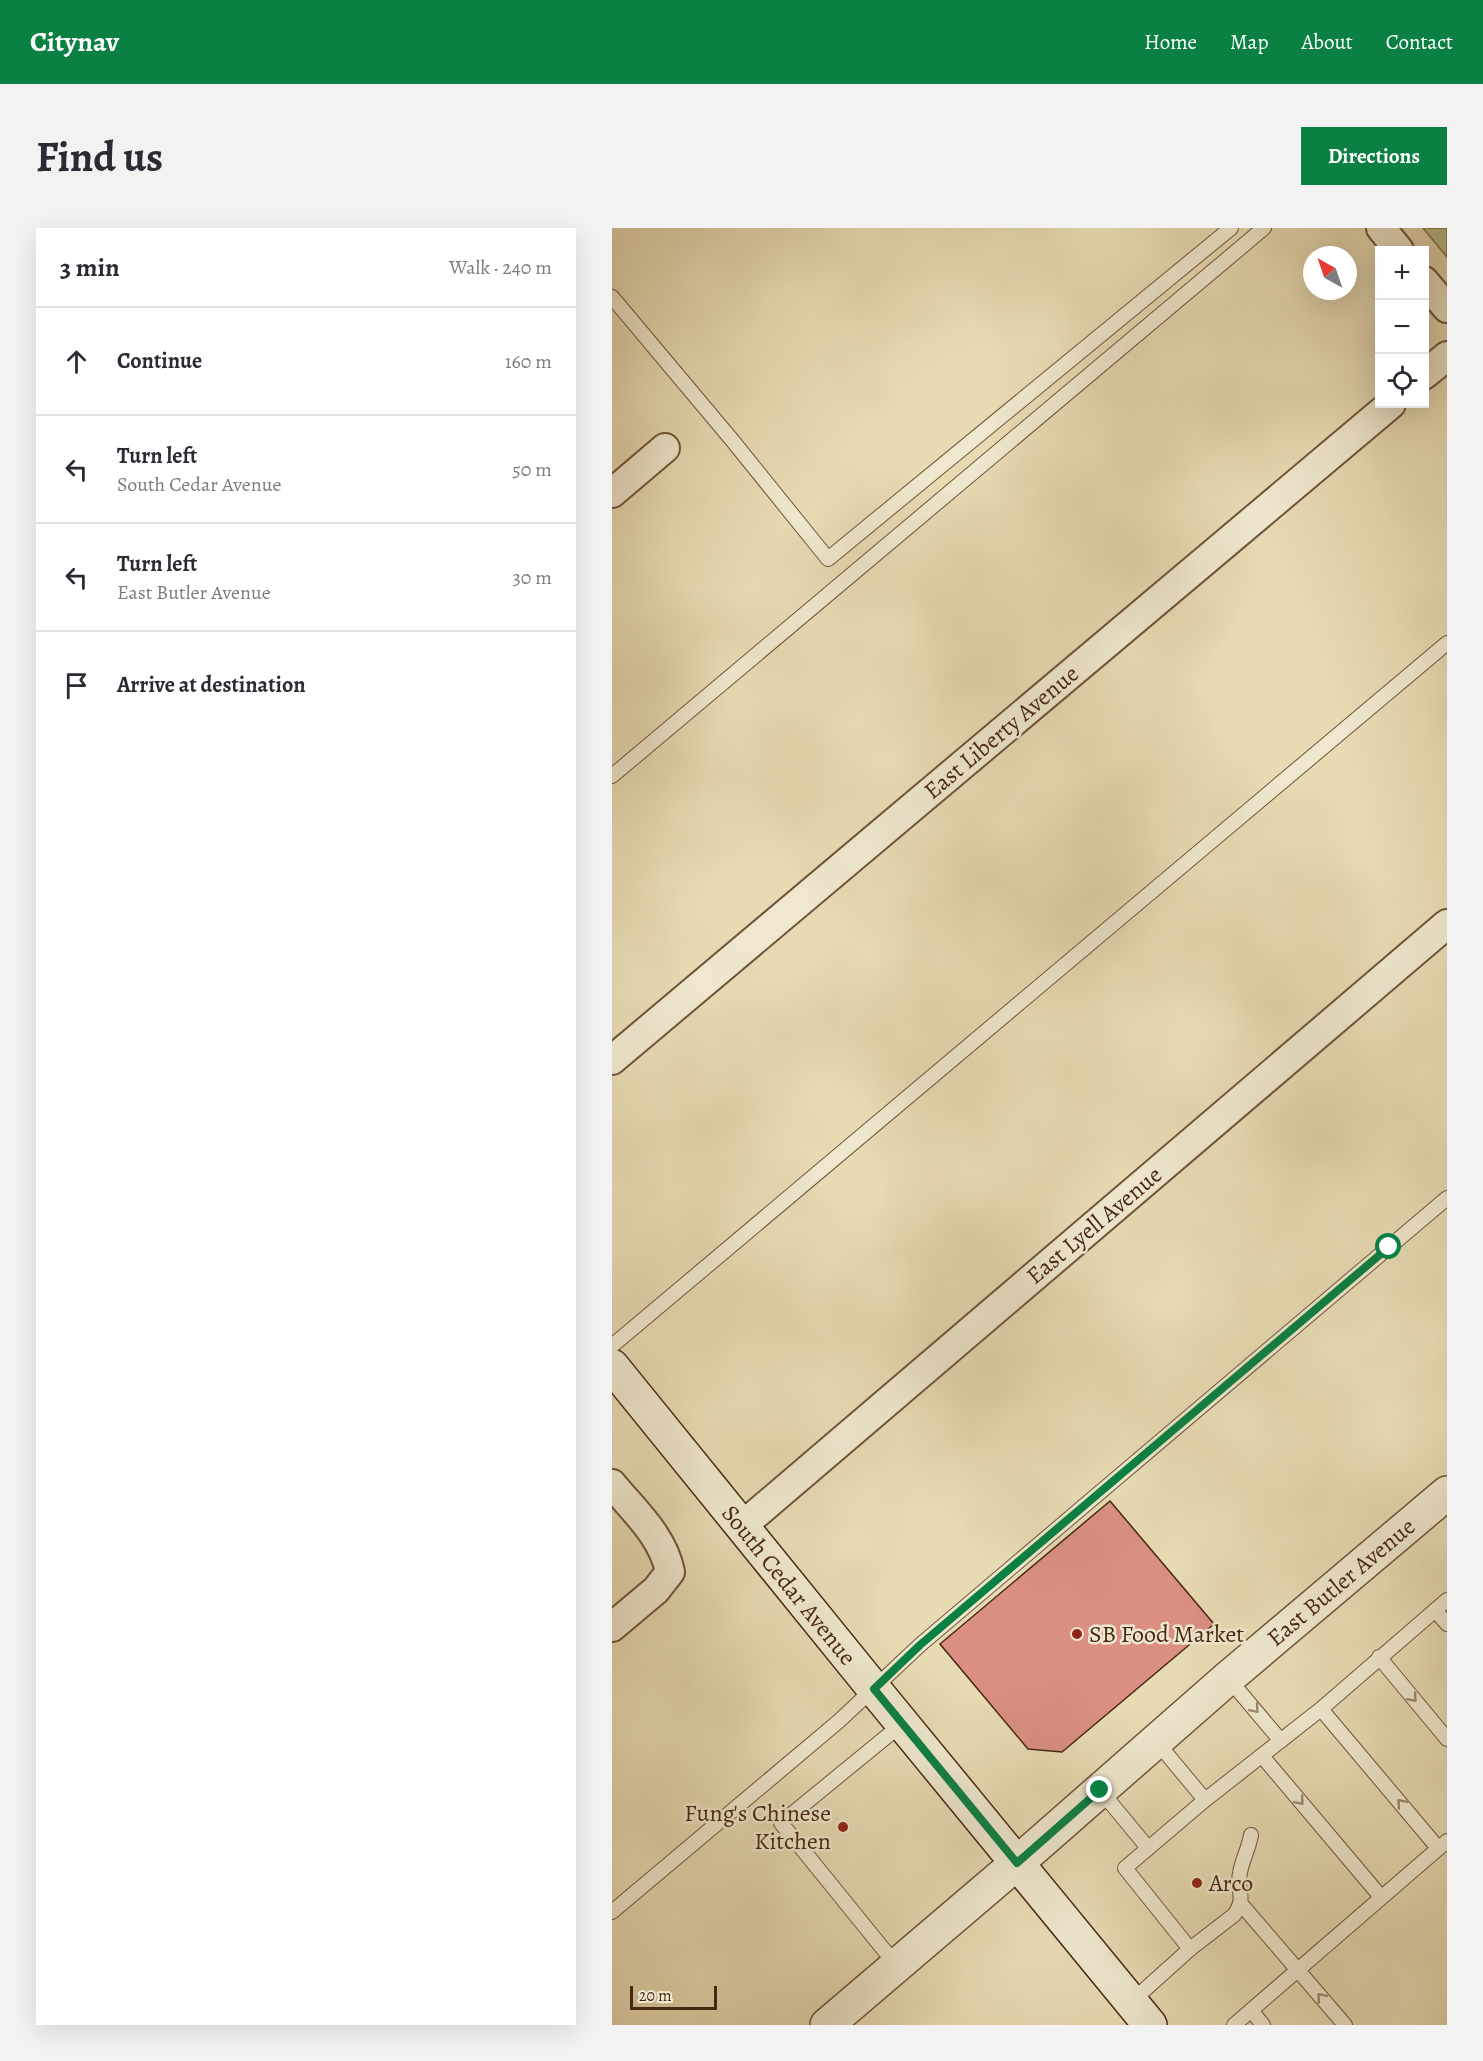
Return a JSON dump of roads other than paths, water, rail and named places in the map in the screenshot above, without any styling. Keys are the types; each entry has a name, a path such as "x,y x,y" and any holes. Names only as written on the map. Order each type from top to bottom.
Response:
{"main road":[{"name":"South Cedar Avenue","path":"612,1366 1141,2013"},
{"name":"East Butler Avenue","path":"826,2025 1017,1863 1228,1678 1447,1493"}],"street":[{"path":"1381,228 1396,246"},
{"path":"1429,286 1447,308"},
{"path":"1429,372 1447,356"},
{"name":"East Liberty Avenue","path":"612,1060 1386,408"},
{"path":"612,493 665,448"},
{"name":"East Lyell Avenue","path":"742,1526 1447,924"},
{"path":"612,1484 660,1543 667,1557 670,1572 656,1590 612,1627"}],"lane":[{"path":"612,297 732,440 828,560 1231,228"},
{"path":"612,776 1264,228"},
{"path":"612,1346 1447,643"},
{"path":"612,1912 839,1722 920,1645 1447,1198"},
{"path":"1190,1949 1125,1868 1205,1800 1321,1708 1447,1600"},
{"path":"1435,1610 1447,1624"},
{"path":"1379,1657 1447,1739"},
{"path":"1228,1678 1281,1741"},
{"path":"1234,2025 1443,1844 1321,1708"},
{"path":"897,1965 781,1823 902,1723"},
{"path":"1156,1741 1205,1800"},
{"path":"1262,1756 1381,1897"},
{"path":"1100,1790 1148,1848"},
{"path":"1251,1835 1239,1877 1241,1904 1345,2025"},
{"path":"1141,2013 1190,1949 1234,1915 1241,1904"},
{"path":"1251,2010 1263,2025"}],"place":[{"name":"SB Food Market","path":"1077,1634"},
{"name":"Fung's Chinese Kitchen","path":"843,1827"},
{"name":"Arco","path":"1197,1883"}]}
